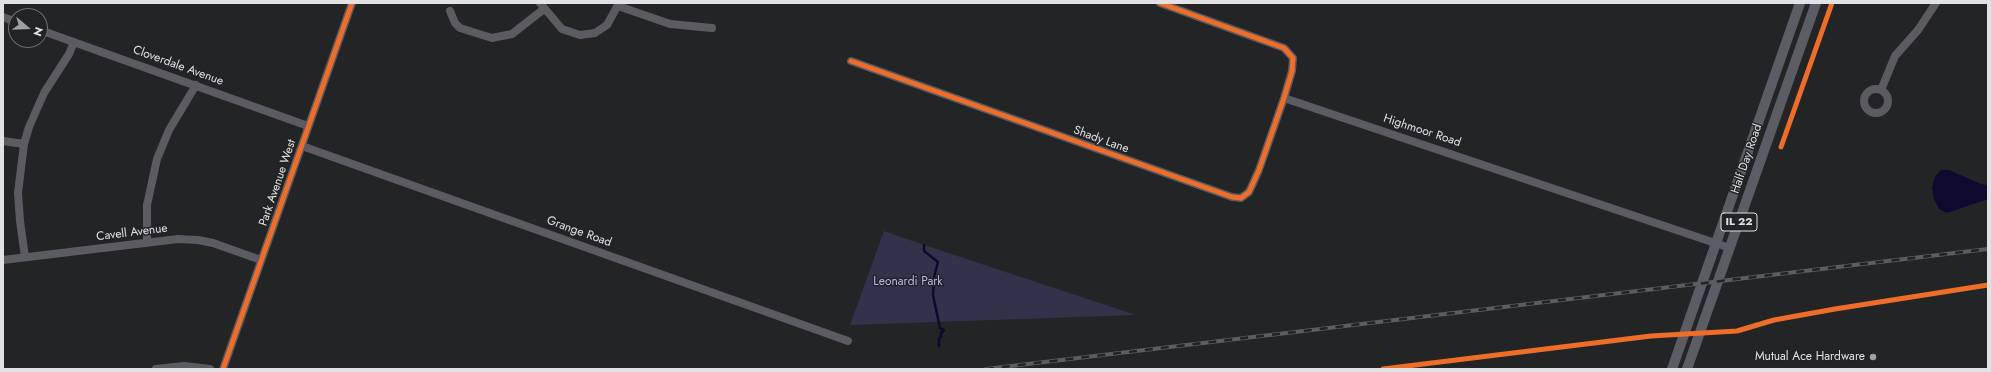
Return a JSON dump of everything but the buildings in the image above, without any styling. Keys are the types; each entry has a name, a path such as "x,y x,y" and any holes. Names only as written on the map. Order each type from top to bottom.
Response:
{"main road":[{"name":"Half Day Road","path":"1672,369 1800,3"},
{"name":"Half Day Road","path":"1687,369 1816,3"}],"street":[{"name":"Park Avenue West","path":"224,369 352,3"},
{"path":"1160,3 1284,48 1293,58 1292,71 1284,98"},
{"path":"1881,90 1895,56 1918,30 1936,3"},
{"path":"450,11 455,23 460,28 492,38 512,34 542,6 562,29 580,35 595,33 607,25 618,4 670,24 712,28"},
{"name":"Cloverdale Avenue","path":"48,33 308,126"},
{"path":"25,258 18,193 24,144 29,127 41,99 74,42"},
{"name":"Shady Lane","path":"851,61 1236,198 1241,198 1249,192 1259,170 1284,98"},
{"path":"147,243 147,204 157,160 169,130 196,85"},
{"name":"Highmoor Road","path":"1284,98 1730,248"},
{"path":"3,141 24,144"},
{"name":"Grange Road","path":"302,146 848,341"},
{"name":"Cavell Avenue","path":"3,260 178,239 198,240 261,260"},
{"path":"156,369 184,366 210,369"}],"green space":[{"name":"Leonardi Park","path":"884,231 924,245 1136,315 850,325"}],"shaded area":[{"path":"1941,170 1949,170 1981,184 1988,185 1988,199 1947,213 1939,209 1934,199 1932,188 1935,177"}],"waterway":[{"path":"924,245 924,251 938,262 934,277 933,295 940,328 944,330 939,338 939,346"}],"railway":[{"path":"986,369 1988,249"}],"cycle path":[{"path":"223,369 352,3"},
{"path":"851,61 1232,197 1241,198 1249,192 1259,170 1284,98 1292,71 1293,58 1284,48 1160,3"},
{"path":"1781,147 1832,3"},
{"path":"1383,369 1651,336 1737,331 1774,320 1988,285"}],"place":[{"name":"Mutual Ace Hardware","path":"1873,357"}]}
